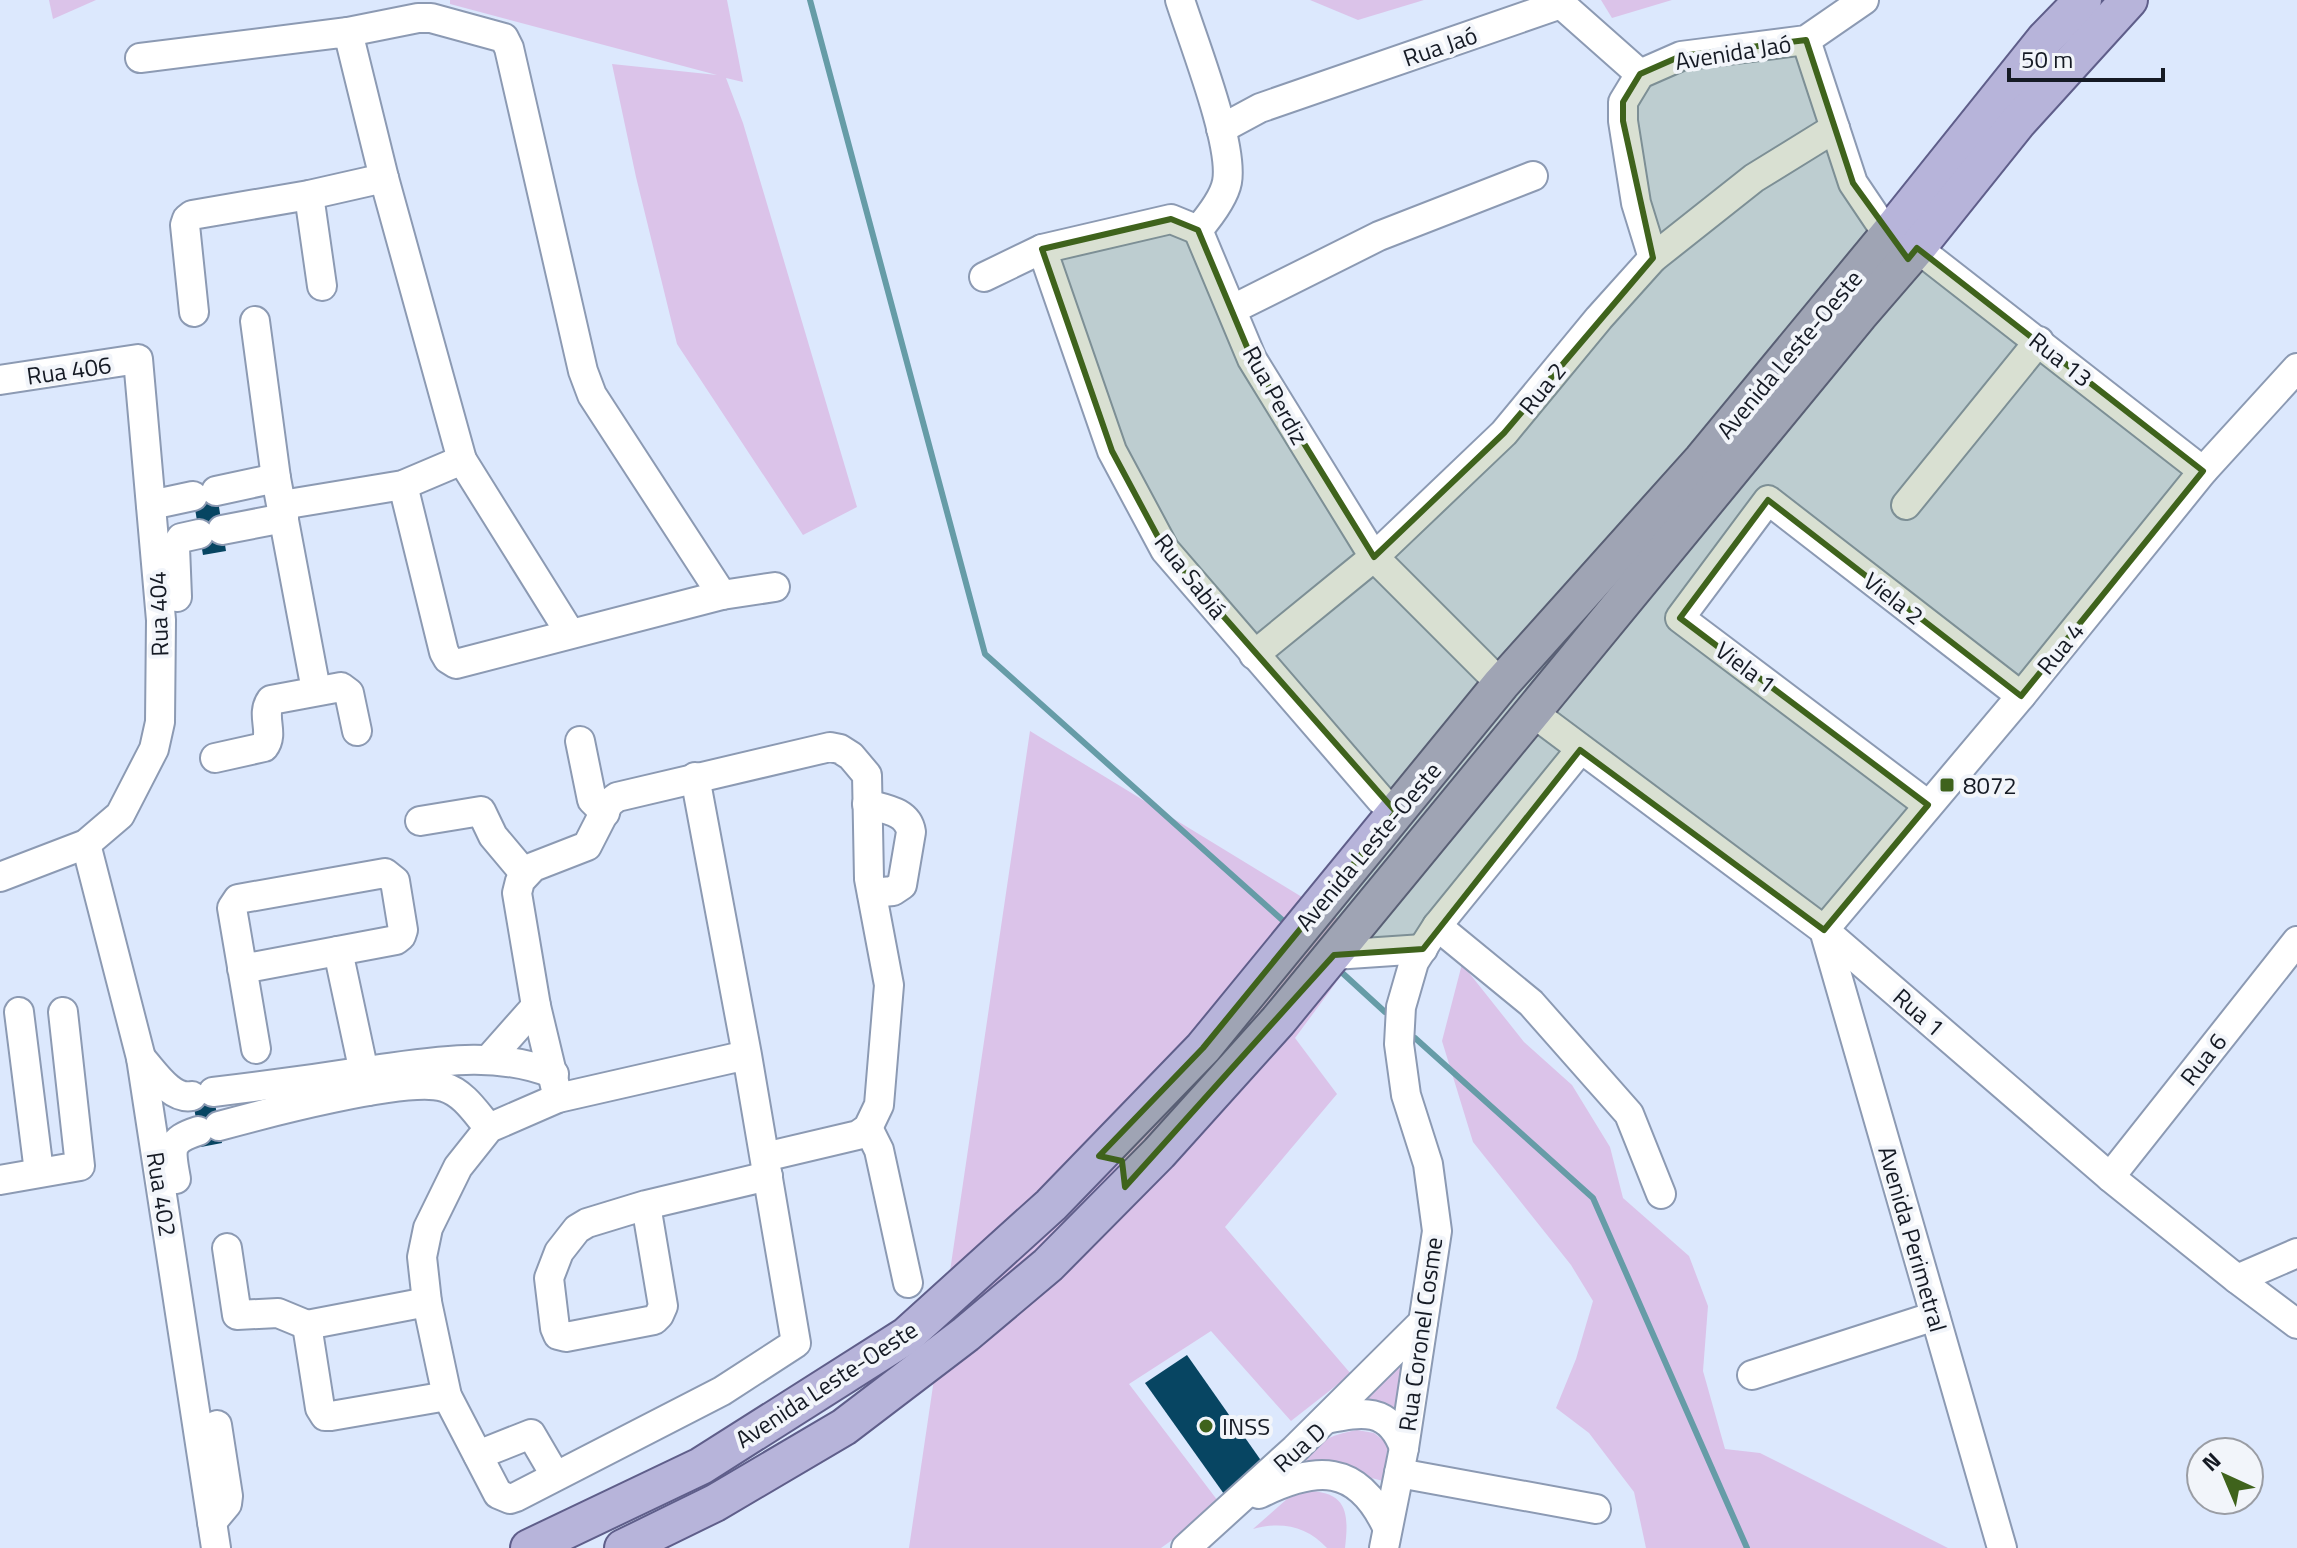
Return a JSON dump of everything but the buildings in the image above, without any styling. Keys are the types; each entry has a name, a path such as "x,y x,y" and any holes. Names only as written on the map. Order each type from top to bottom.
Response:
{"main road":[{"name":"Avenida Leste-Oeste","path":"623,1548 715,1503 844,1427 966,1334 1048,1265 1159,1153 1334,955 1859,315 1903,242 2045,39 2083,0"},
{"name":"Avenida Leste-Oeste","path":"529,1548 701,1466 906,1336 1051,1205 1203,1048 1501,684 1566,610 2129,0"},
{"path":"1566,610 1597,633"},
{"path":"1131,1124 1138,1138 1159,1153"},
{"path":"1099,1156 1114,1155 1122,1161 1127,1170 1125,1187"}],"street":[{"name":"Avenida Jaó","path":"1640,74 1681,56 1806,40 1864,0"},
{"name":"Rua Jaó","path":"1221,129 1260,108 1561,4 1640,74"},
{"path":"984,277 1042,249 1171,219 1198,230 1210,216 1227,183 1227,149 1182,6"},
{"path":"140,58 348,32 418,18 431,18 504,38 509,48 583,371 592,395 722,595"},
{"path":"348,32 384,178 462,460 570,633"},
{"path":"1806,40 1853,183 1903,242"},
{"path":"1640,74 1623,102 1623,121 1636,203 1653,258"},
{"name":"Rua 2","path":"1254,655 1374,557 1504,433 1653,258 1754,178 1835,128"},
{"path":"1233,309 1379,236 1533,176"},
{"path":"194,312 187,219 192,215 309,195 384,178"},
{"path":"309,195 322,286"},
{"name":"Rua Perdiz","path":"1198,230 1252,359 1374,557 1501,684"},
{"name":"Rua 13","path":"1903,242 2039,341 2203,471"},
{"name":"Rua Sabiá","path":"1042,249 1112,451 1165,550 1381,800 1396,812"},
{"path":"255,321 281,500 316,690"},
{"path":"1906,505 2039,341"},
{"name":"Rua 406","path":"0,380 138,359"},
{"name":"Rua 404","path":"0,877 86,844 120,815 154,749 160,722 161,620 182,498 138,359"},
{"name":"Rua 4","path":"1824,930 2021,696 2203,471 2297,368"},
{"path":"161,620 176,605 200,535 182,498 281,500 403,485 462,460"},
{"path":"403,485 444,652 456,664 722,595 775,587"},
{"path":"200,535 281,500"},
{"name":"Viela 2","path":"1768,500 2021,696"},
{"name":"Viela 1","path":"1768,500 1680,618 1928,805"},
{"path":"215,758 264,747 269,738 265,710 271,700 316,690 341,687 349,693 357,731"},
{"name":"Rua 1","path":"1532,712 1824,930 2110,1177 2297,1324"},
{"path":"580,741 592,800 605,813"},
{"path":"556,1086 536,1006 517,893 525,874 533,867 587,846 609,803 617,797 830,747 851,756 867,775 869,879 889,985 879,1105 868,1128 858,1135 587,1223 577,1229 552,1263 549,1278 558,1335 580,1335 654,1320 659,1315 663,1306 646,1205"},
{"name":"Rua Coronel Cosme","path":"1385,1538 1401,1460 1437,1231 1428,1164 1406,1095 1399,1044 1401,1007 1414,962 1430,937 1580,750"},
{"path":"695,777 747,1055 798,1338 792,1348 741,1380 516,1497 503,1497 498,1494 447,1396 427,1302 422,1257 428,1228 458,1167 489,1128 556,1086 747,1055"},
{"path":"867,804 904,816 911,832 902,885 893,891 872,893"},
{"path":"420,821 481,811 493,836 525,874"},
{"name":"Rua 402","path":"86,844 141,1058 214,1535"},
{"path":"242,969 396,940 403,930 395,881 385,873 238,899 232,908 242,969 256,1049"},
{"name":"Avenida Perimetral","path":"1824,930 2002,1548"},
{"path":"1334,955 1430,937 1531,1003 1629,1114 1661,1194"},
{"name":"Rua 6","path":"2110,1177 2297,941"},
{"path":"338,951 366,1082"},
{"path":"489,1059 536,1006"},
{"path":"19,1012 39,1172"},
{"path":"0,1180 80,1166 63,1012"},
{"path":"141,1058 178,1095 366,1082 441,1086 464,1098 489,1128"},
{"path":"214,1535 228,1496 171,1151 173,1146 179,1139 209,1128 448,1061 489,1059 523,1063 556,1086"},
{"path":"165,1084 173,1146"},
{"path":"868,1128 879,1150 908,1283"},
{"path":"227,1248 237,1315 278,1313 307,1325 427,1302"},
{"path":"2237,1279 2297,1253"},
{"path":"1752,1375 1935,1316"},
{"path":"1325,1420 1423,1322"},
{"path":"307,1325 320,1408 325,1416 447,1396"},
{"name":"Rua D","path":"1186,1548 1325,1420 1361,1412 1384,1420 1399,1436 1401,1460"},
{"path":"478,1455 531,1434 555,1475"},
{"path":"1401,1460 1596,1509"},
{"name":"Rua D","path":"1236,1504 1287,1480 1316,1474 1348,1480 1369,1495 1385,1538"}],"highlighted area":[{"path":"1806,40 1853,183 1908,259 1917,248 2203,471 2021,696 1768,500 1680,618 1928,805 1824,930 1580,750 1423,949 1334,955 1125,1187 1122,1161 1099,1156 1203,1048 1396,812 1165,550 1112,451 1042,249 1171,219 1198,230 1252,359 1374,557 1504,433 1653,258 1623,121 1623,102 1640,74 1681,56"}],"shaded area":[{"path":"49,0 96,0 53,19"},
{"path":"450,0 727,0 743,82 726,78 743,123 857,507 803,535 677,344 612,64 717,75 450,4"},
{"path":"1310,0 1424,0 1358,20"},
{"path":"1601,0 1672,0 1612,18"},
{"path":"1030,731 1369,938 1295,1038 1337,1094 1225,1227 1351,1374 1291,1421 1211,1331 1129,1384 1221,1505 1161,1548 909,1548"},
{"path":"1462,964 1524,1042 1572,1085 1610,1147 1623,1198 1689,1256 1708,1306 1703,1371 1725,1449 1760,1453 1948,1548 1646,1548 1634,1492 1589,1433 1556,1408 1576,1359 1593,1301 1571,1265 1473,1142 1442,1041"},
{"path":"1415,1342 1401,1426 1358,1406"},
{"path":"1357,1430 1374,1433 1388,1444 1383,1481 1345,1471 1303,1467 1324,1441"},
{"path":"1306,1491 1330,1495 1343,1507 1345,1548 1327,1548 1311,1535 1293,1527 1253,1529 1287,1499"}],"waterway":[{"path":"810,0 985,654 1289,926"},
{"path":"1338,969 1385,1012"},
{"path":"1415,1038 1593,1198 1747,1548"}],"place":[{"name":"8072","path":"1947,785"},
{"name":"INSS","path":"1206,1426"}]}
